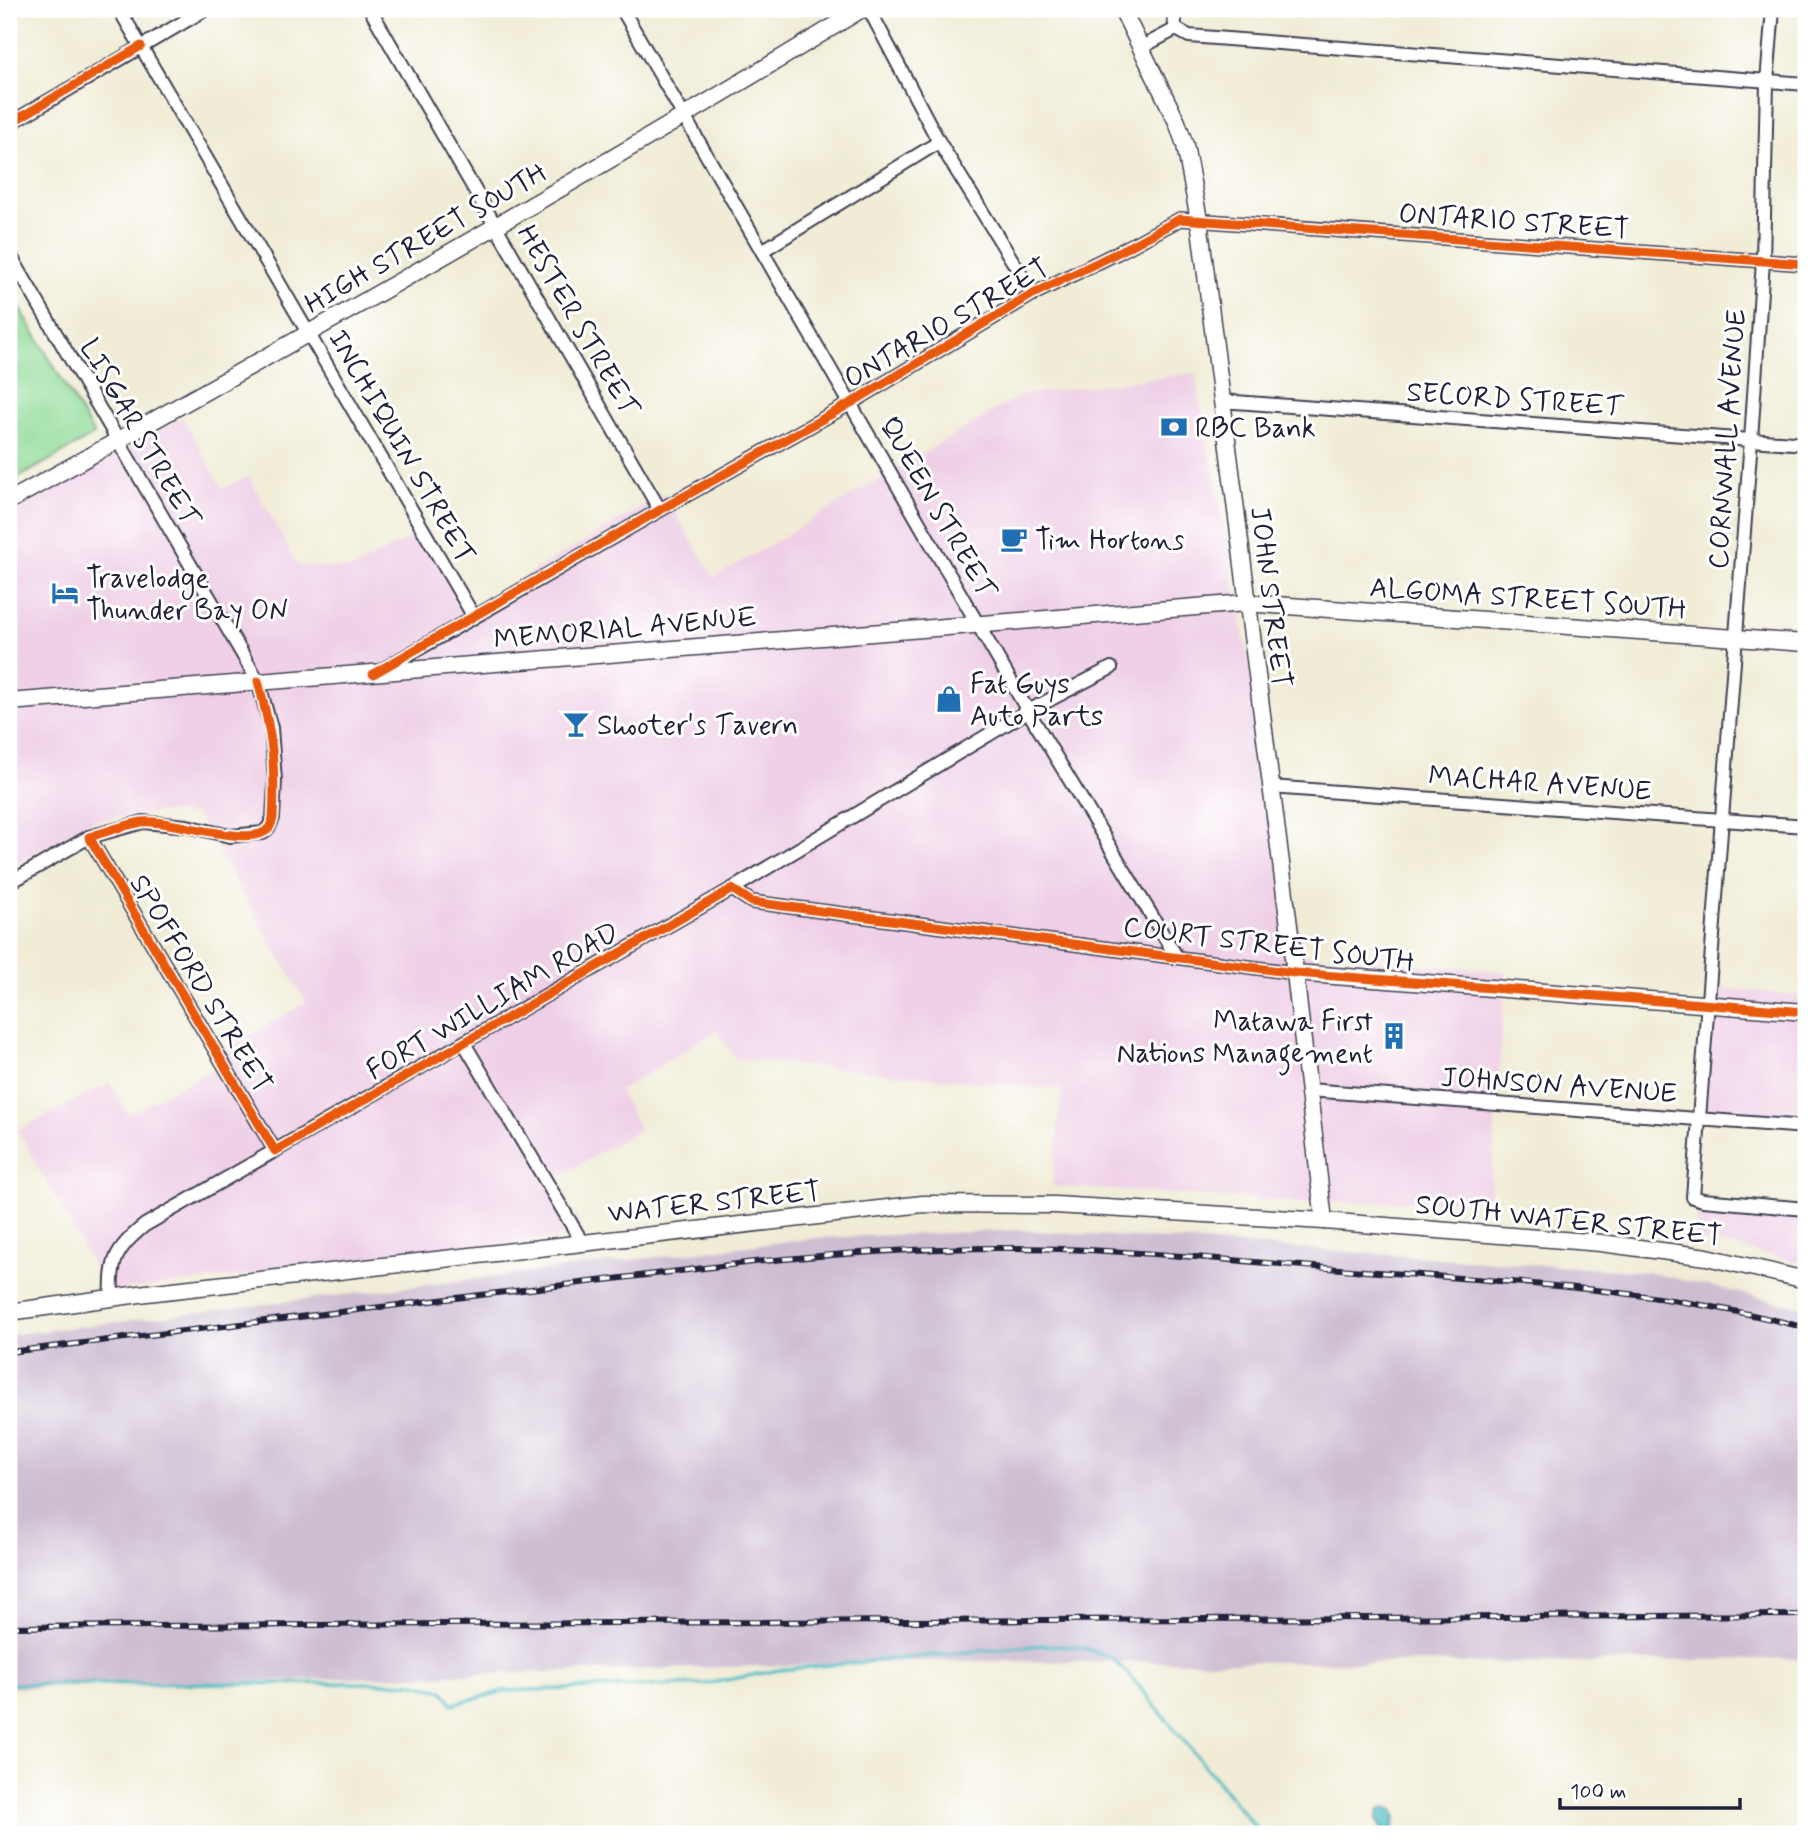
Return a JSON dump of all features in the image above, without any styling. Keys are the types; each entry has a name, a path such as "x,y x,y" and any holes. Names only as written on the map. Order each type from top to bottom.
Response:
{"main road":[{"name":"HIGH STREET SOUTH","path":"9,501 496,226 686,116 862,9"},
{"name":"JOHN STREET","path":"1122,9 1142,47 1185,145 1199,220 1324,1222"},
{"name":"MEMORIAL AVENUE","path":"9,702 1246,603"},
{"name":"ALGOMA STREET SOUTH","path":"1246,603 1806,643"},
{"name":"COURT STREET SOUTH","path":"1295,974 1806,1012"},
{"name":"WATER STREET","path":"112,1297 923,1203 1055,1205 1324,1222"},
{"name":"SOUTH WATER STREET","path":"1324,1222 1601,1243 1707,1257 1806,1280"},
{"path":"9,1312 112,1297"}],"street":[{"name":"INCHIQUIN STREET","path":"119,9 474,617"},
{"path":"9,124 206,9"},
{"name":"HESTER STREET","path":"370,9 660,510"},
{"name":"QUEEN STREET","path":"622,9 1028,711 1176,956"},
{"path":"869,9 939,142 1033,294"},
{"path":"1172,9 1175,29"},
{"name":"CORNWALL AVENUE","path":"1773,9 1767,82 1763,261 1751,440 1693,1197 1806,1209"},
{"path":"1142,47 1175,29"},
{"path":"1175,29 1189,36 1203,38 1806,84"},
{"path":"762,251 939,142"},
{"name":"ONTARIO STREET","path":"373,674 851,403 1033,294 1122,251 1180,219 1806,264"},
{"name":"LISGAR STREET","path":"9,253 258,681 271,728 275,780 273,818 263,832 230,836 187,826 143,822 89,837"},
{"name":"SECORD STREET","path":"1221,401 1806,444"},
{"name":"FORT WILLIAM ROAD","path":"112,1297 111,1274 115,1259 129,1238 145,1225 732,888 1028,711 1111,668"},
{"name":"MACHAR AVENUE","path":"1270,787 1806,826"},
{"path":"9,883 89,837"},
{"name":"SPOFFORD STREET","path":"89,837 275,1151"},
{"name":"COURT STREET SOUTH","path":"732,888 752,902 1176,956 1295,974"},
{"path":"464,1043 582,1242"},
{"name":"JOHNSON AVENUE","path":"1308,1090 1806,1127"}],"shaded area":[{"path":"1195,373 1303,955 1506,972 1490,1200 1308,1203 1052,1186 1062,1090 736,1059 717,1030 619,1091 640,1129 555,1179 584,1234 107,1292 18,1130 110,1083 128,1114 230,1060 225,1050 306,1002 196,814 164,812 94,820 9,868 9,515 182,417 223,489 249,476 297,565 352,569 427,528 472,607 664,494 714,578 1021,395"},
{"path":"1718,988 1806,996 1806,1121 1705,1114"},
{"path":"1698,1204 1806,1210 1806,1264 1695,1238"},
{"path":"1022,1230 1647,1272 1806,1308 1806,1658 1542,1663 931,1661 9,1688 9,1335 815,1238"}],"green space":[{"path":"9,289 94,435 9,483"}],"water":[{"path":"1386,1807 1393,1810 1396,1816 1392,1834 1385,1834 1376,1820 1379,1811"}],"waterway":[{"path":"9,1684 411,1683 442,1690 453,1704 505,1691 706,1684 779,1670 1043,1645 1082,1647 1113,1659 1133,1679 1261,1834"}],"railway":[{"path":"9,1352 754,1262 949,1248 1146,1253 1587,1289 1697,1304 1806,1328"},
{"path":"9,1627 1806,1615"}],"cycle path":[{"path":"9,124 141,46"},
{"path":"373,674 851,403 1033,294 1180,219 1806,264"},
{"path":"258,681 270,733 273,765 273,818 269,828 260,834 246,836 142,822 89,837 275,1151 732,889 752,902 1295,973 1806,1012"}],"place":[{"name":"RBC Bank","path":"1174,427"},
{"name":"Tim Hortons","path":"1014,539"},
{"name":"Travelodge Thunder Bay ON","path":"65,593"},
{"name":"Fat Guys Auto Parts","path":"949,699"},
{"name":"Shooter's Tavern","path":"576,724"},
{"name":"Matawa First Nations Management","path":"1394,1036"}]}
